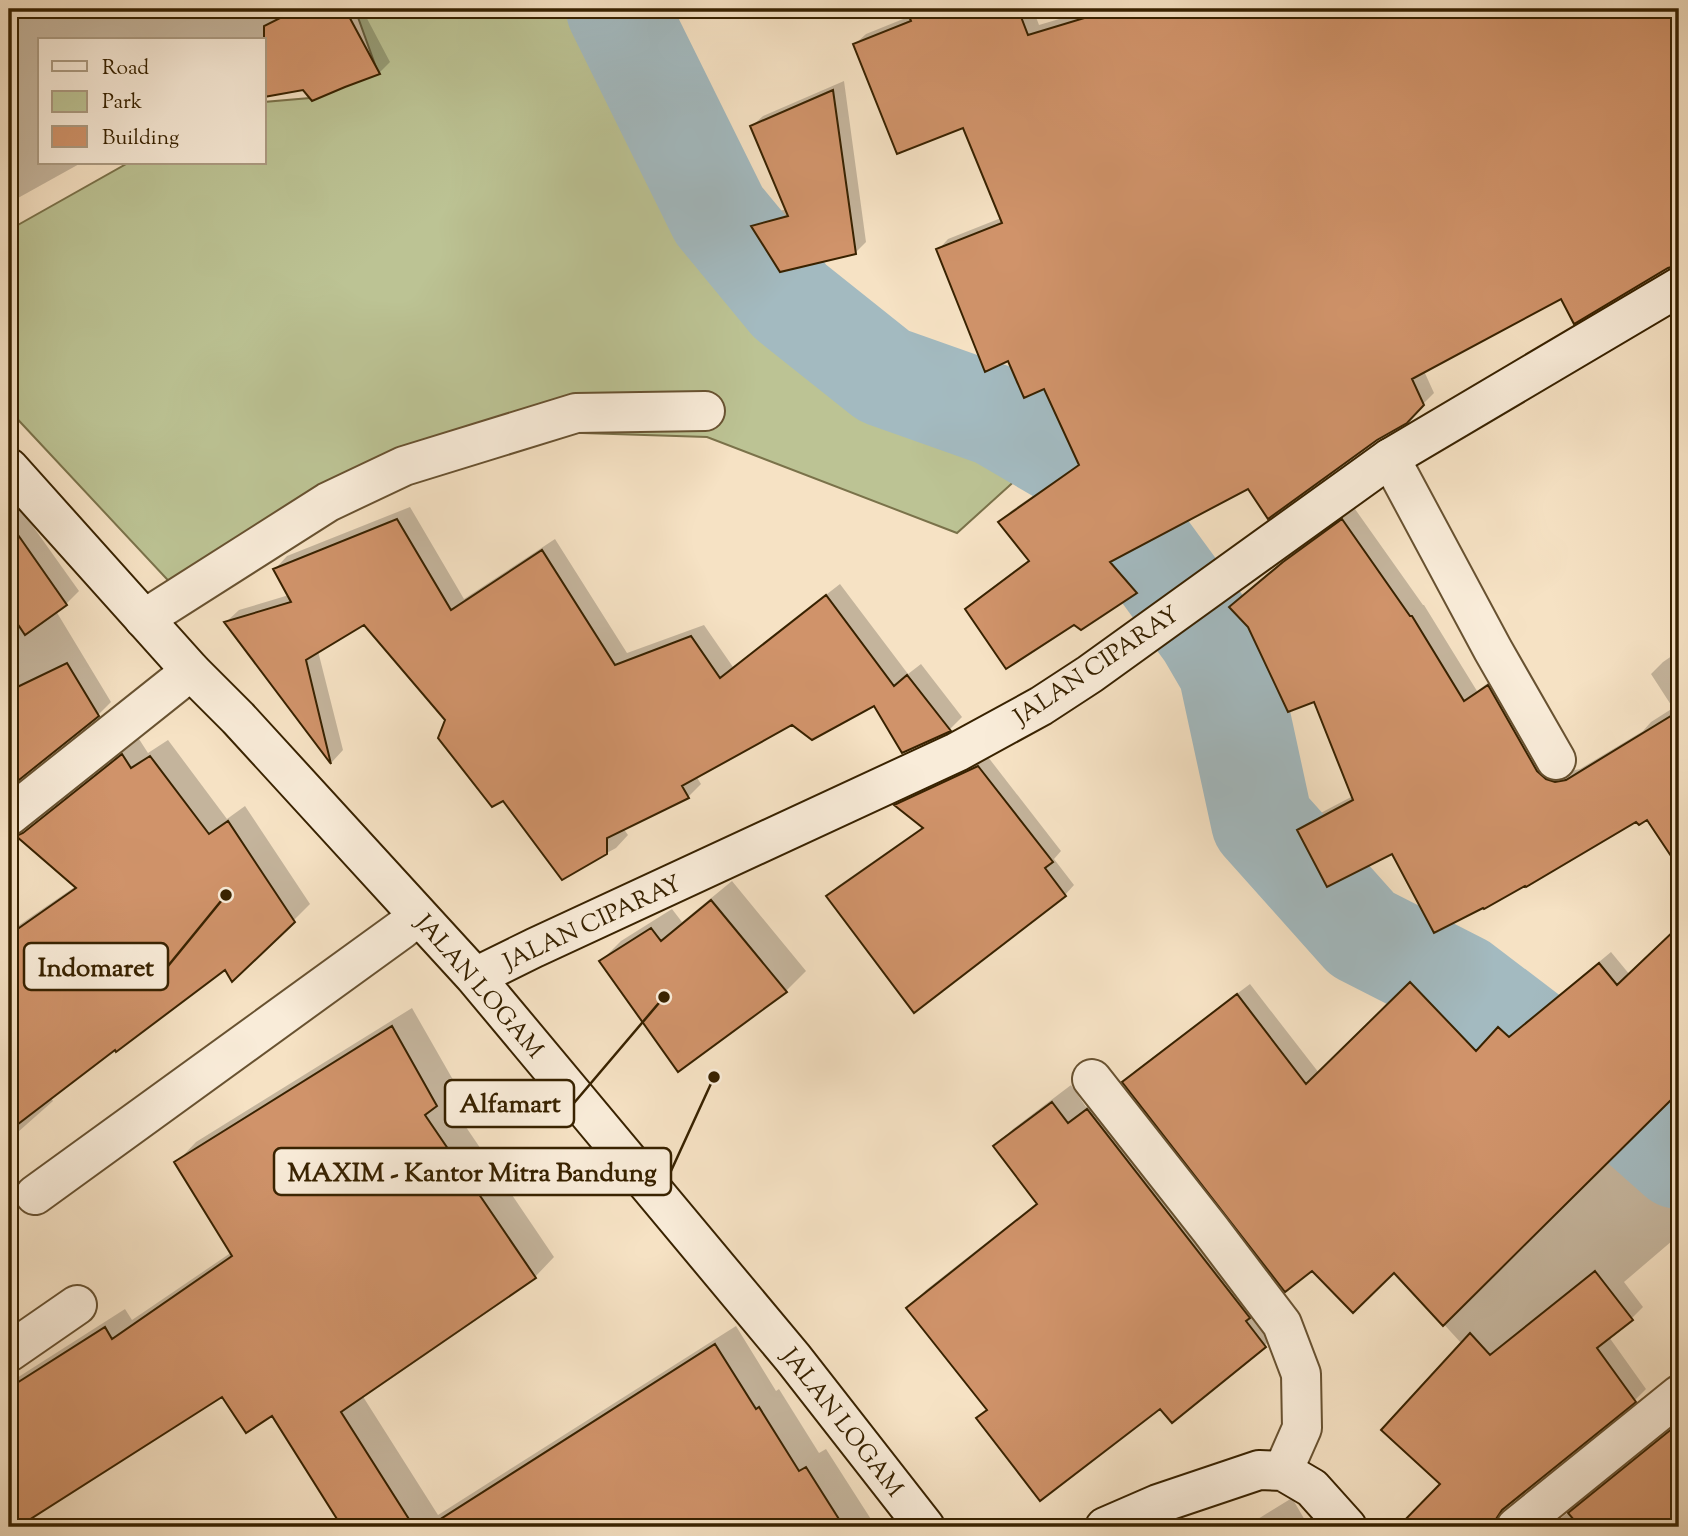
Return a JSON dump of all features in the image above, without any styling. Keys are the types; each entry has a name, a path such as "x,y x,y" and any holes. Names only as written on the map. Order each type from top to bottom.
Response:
{"street":[{"name":"JALAN CIPARAY","path":"475,977 957,752 1041,706 1090,674 1390,458 1679,287"},
{"path":"144,619 328,502 404,466 576,413 705,411"},
{"path":"1390,458 1493,650 1556,760"},
{"name":"JALAN LOGAM","path":"9,468 191,671 238,718 475,977 793,1358 926,1527"},
{"path":"9,816 191,671"},
{"path":"35,1195 418,916"},
{"path":"1092,1079 1282,1324 1301,1374 1302,1428 1283,1471"},
{"path":"9,1352 77,1305"},
{"path":"1516,1527 1679,1395"},
{"path":"1105,1527 1158,1504 1258,1470 1283,1471 1312,1488 1347,1527"}],"green space":[{"path":"355,9 590,9 660,125 754,309 908,405 1029,468 957,533 707,437 520,431 178,591 9,410 9,230 126,164 266,164 266,102 310,98 378,73"}],"building":[{"path":"298,9 345,9 380,74 312,101 303,90 266,97 264,26"},
{"path":"906,9 1018,9 1028,35 1114,9 1679,9 1679,265 1668,268 1574,324 1561,299 1412,379 1424,405 1407,423 1377,440 1268,519 1248,489 1110,562 1137,593 1081,630 1074,625 1006,669 965,609 1029,561 998,522 1079,465 1044,389 1024,398 1008,361 985,372 936,249 1002,223 963,128 897,154 853,44 911,21"},
{"path":"833,90 856,254 780,272 751,226 788,216 750,126"},
{"path":"397,519 451,610 542,550 615,665 691,636 720,678 826,595 894,686 907,675 951,731 902,753 874,706 812,740 792,725 682,786 689,798 607,838 607,854 562,880 503,801 492,807 438,738 445,720 364,625 306,660 331,764 224,622 291,602 273,569"},
{"path":"1342,519 1412,616 1464,701 1488,685 1537,771 1546,779 1555,782 1566,780 1679,711 1679,868 1647,820 1639,825 1636,822 1526,887 1434,933 1392,854 1327,887 1297,830 1353,800 1314,702 1288,712 1248,627 1229,607 1283,562"},
{"path":"9,522 67,605 25,635 9,611"},
{"path":"67,663 99,716 9,788 9,691"},
{"path":"122,754 131,768 150,756 209,834 228,821 295,922 232,982 225,970 9,1131 9,935 76,888 16,836"},
{"path":"978,766 1053,862 1045,868 1066,896 914,1013 826,896 923,828 894,805"},
{"path":"711,900 787,992 678,1072 599,961 651,928 661,941"},
{"path":"1679,926 1679,1092 1443,1326 1394,1273 1353,1313 1312,1271 1285,1292 1122,1082 1237,994 1306,1084 1410,982 1476,1051 1498,1027 1509,1037 1599,963 1617,985"},
{"path":"392,1026 437,1106 425,1115 536,1278 341,1412 414,1527 342,1527 272,1416 246,1433 222,1397 18,1527 9,1527 9,1388 105,1327 112,1339 232,1256 174,1162"},
{"path":"1052,1102 1068,1123 1087,1109 1250,1318 1246,1321 1266,1347 1172,1423 1160,1409 1040,1501 976,1418 987,1410 906,1308 1037,1204 993,1146"},
{"path":"1595,1271 1633,1320 1597,1348 1636,1402 1502,1510 1496,1519 1495,1527 1398,1527 1440,1484 1381,1430 1470,1333 1490,1355"},
{"path":"715,1344 799,1471 806,1467 844,1527 428,1527"},
{"path":"1679,1423 1679,1527 1580,1527 1568,1513"}],"waterway":[{"path":"617,9 719,215 790,301 884,376 997,416 1074,461 1140,541 1208,634 1229,670 1262,822 1362,934 1462,985 1617,1103 1679,1158"}],"place":[{"name":"Indomaret","path":"226,895"},
{"name":"Alfamart","path":"664,997"},
{"name":"MAXIM - Kantor Mitra Bandung","path":"714,1077"}]}
